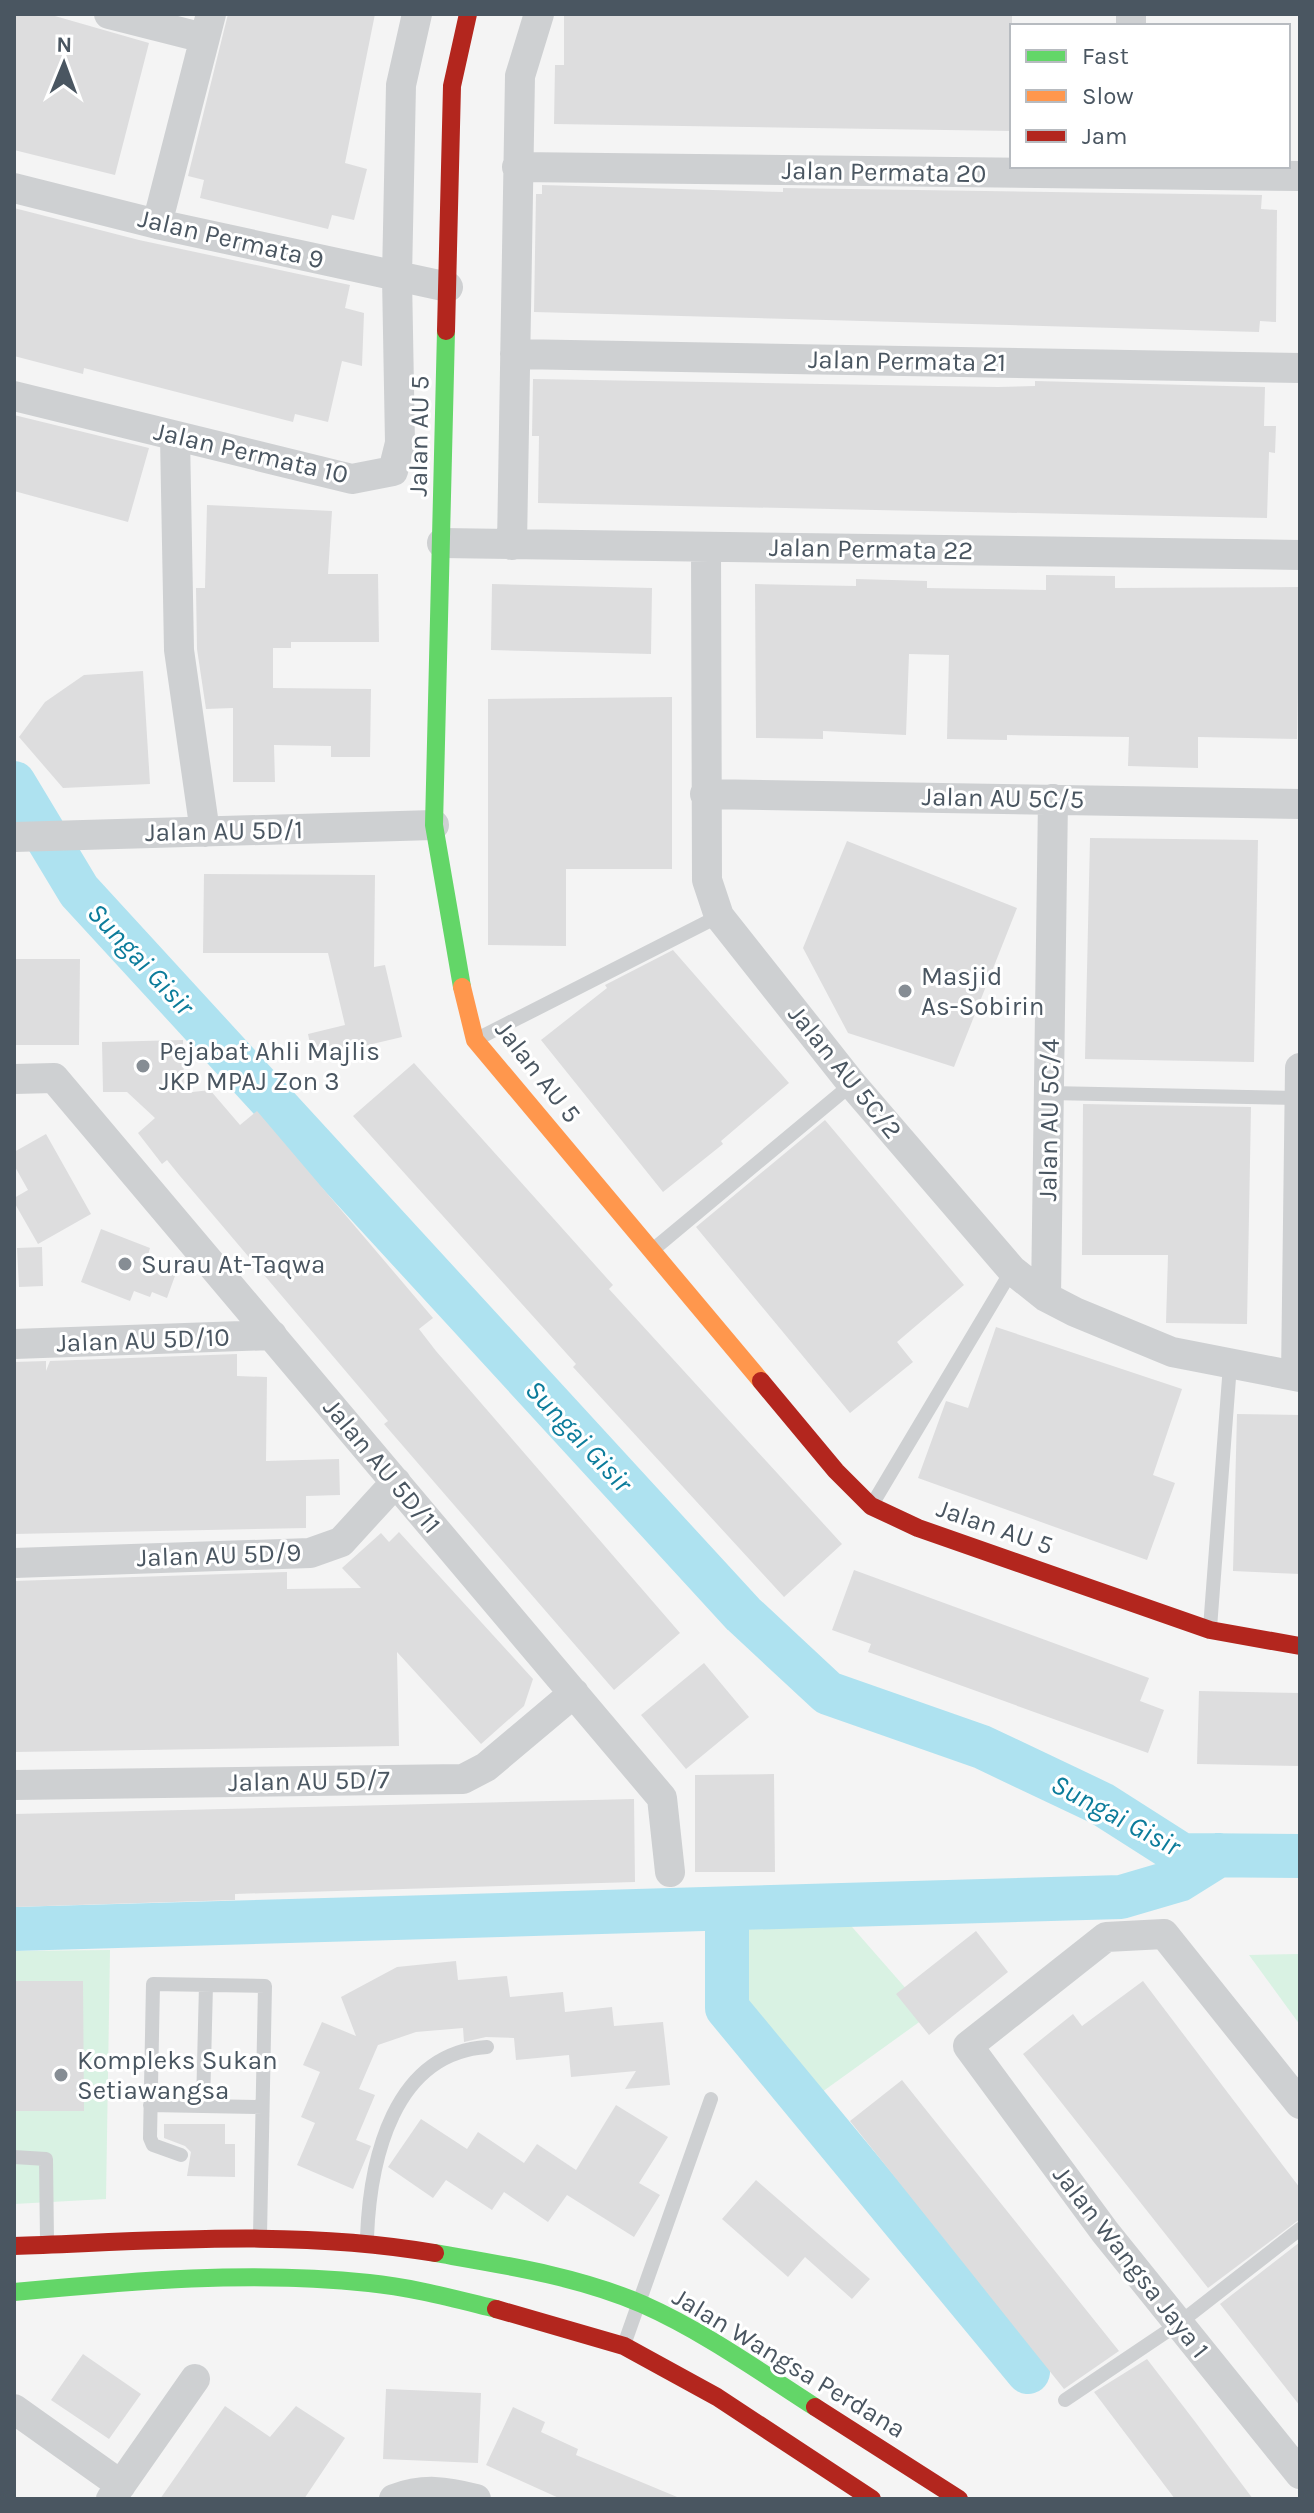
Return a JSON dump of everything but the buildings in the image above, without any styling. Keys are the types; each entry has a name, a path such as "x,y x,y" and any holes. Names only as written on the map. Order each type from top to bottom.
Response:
{"main road":[{"name":"Jalan AU 5","path":"468,14 452,86 434,825 465,1004 475,1040 836,1471 871,1506 918,1528 1210,1630 1300,1646"},
{"name":"Jalan Wangsa Perdana","path":"14,2292 145,2280 260,2257 367,2241 528,2269 641,2304 722,2347 959,2499"},
{"name":"Jalan Wangsa Perdana","path":"14,2246 47,2243 260,2257 492,2308 624,2346 717,2397 872,2499"}],"street":[{"path":"109,14 208,26 157,224"},
{"path":"397,277 401,85 417,14"},
{"path":"512,545 520,76 539,14"},
{"name":"Jalan Permata 20","path":"517,167 1127,170 1300,176"},
{"name":"Jalan Permata 9","path":"14,188 157,224 448,287"},
{"name":"Jalan Permata 10","path":"14,396 352,479 393,471 400,443 397,277"},
{"name":"Jalan Permata 21","path":"515,354 1300,368"},
{"path":"175,437 179,650 205,832"},
{"name":"Jalan Permata 22","path":"442,543 1300,555"},
{"name":"Jalan AU 5C/2","path":"706,547 707,880 719,916 852,1084 1012,1270 1046,1297 1172,1352 1298,1376"},
{"name":"Jalan AU 5C/5","path":"705,794 1300,804"},
{"name":"Jalan AU 5C/4","path":"1046,1297 1053,799"},
{"name":"Jalan AU 5D/1","path":"14,837 434,825"},
{"path":"1298,1376 1300,1068"},
{"name":"Jalan AU 5D/11","path":"14,1079 54,1078 662,1798 670,1872"},
{"name":"Jalan AU 5D/10","path":"14,1344 272,1335"},
{"name":"Jalan AU 5D/9","path":"14,1563 310,1553 341,1542 396,1482"},
{"name":"Jalan AU 5D/7","path":"14,1785 463,1779 486,1767 574,1693"},
{"name":"Jalan Wangsa Jaya 1","path":"1300,2104 1164,1934 1106,1937 968,2046 1105,2232 1300,2474"},
{"path":"14,2409 116,2492 195,2379"},
{"path":"394,2499 415,2491 444,2491 476,2499"}],"lane":[{"path":"475,1040 719,916"},
{"path":"652,1251 852,1084"},
{"path":"1049,1093 1300,1098"},
{"path":"871,1506 1012,1270"},
{"path":"1210,1630 1230,1365"},
{"path":"181,2155 153,2145 150,2105 153,1984 265,1986 260,2257"},
{"path":"203,2105 206,1985"},
{"path":"367,2241 369,2188 380,2148 395,2111 413,2080 451,2054 487,2047"},
{"path":"624,2346 711,2099"},
{"path":"150,2105 262,2107"},
{"path":"14,2157 40,2156 48,2165 47,2243"},
{"path":"1065,2400 1178,2324 1300,2229"}],"green space":[{"path":"846,1920 929,2015 822,2092 748,2000 744,1923"},
{"name":"Kompleks Sukan Setiawangsa","path":"110,1950 106,2199 14,2204 14,1951"},
{"path":"1300,1954 1300,2025 1249,1955"}],"waterway":[{"name":"Sungai Gisir","path":"14,783 79,891 743,1614 828,1693 982,1747 1102,1804 1182,1855 1300,1856"},
{"path":"14,1929 1121,1897 1179,1880 1219,1855"},
{"path":"727,1909 727,2008 1028,2372"}],"traffic: fast":[{"path":"446,331 434,825 462,987"},
{"path":"435,2253 566,2279 642,2304 709,2339 815,2407"},
{"path":"14,2292 147,2281 280,2277 385,2285 496,2309"}],"traffic: slow":[{"path":"462,987 475,1040 761,1381"}],"traffic: jam":[{"path":"446,331 452,86 468,14"},
{"path":"761,1381 836,1471 871,1506 918,1528 1210,1630 1300,1646"},
{"path":"14,2246 278,2239 330,2241 435,2253"},
{"path":"496,2309 624,2346 717,2397 872,2499"},
{"path":"815,2407 959,2499"}],"place":[{"name":"Masjid As-Sobirin","path":"905,991"},
{"name":"Pejabat Ahli Majlis JKP MPAJ Zon 3","path":"143,1066"},
{"name":"Surau At-Taqwa","path":"125,1264"},
{"name":"Kompleks Sukan Setiawangsa","path":"61,2075"}]}
